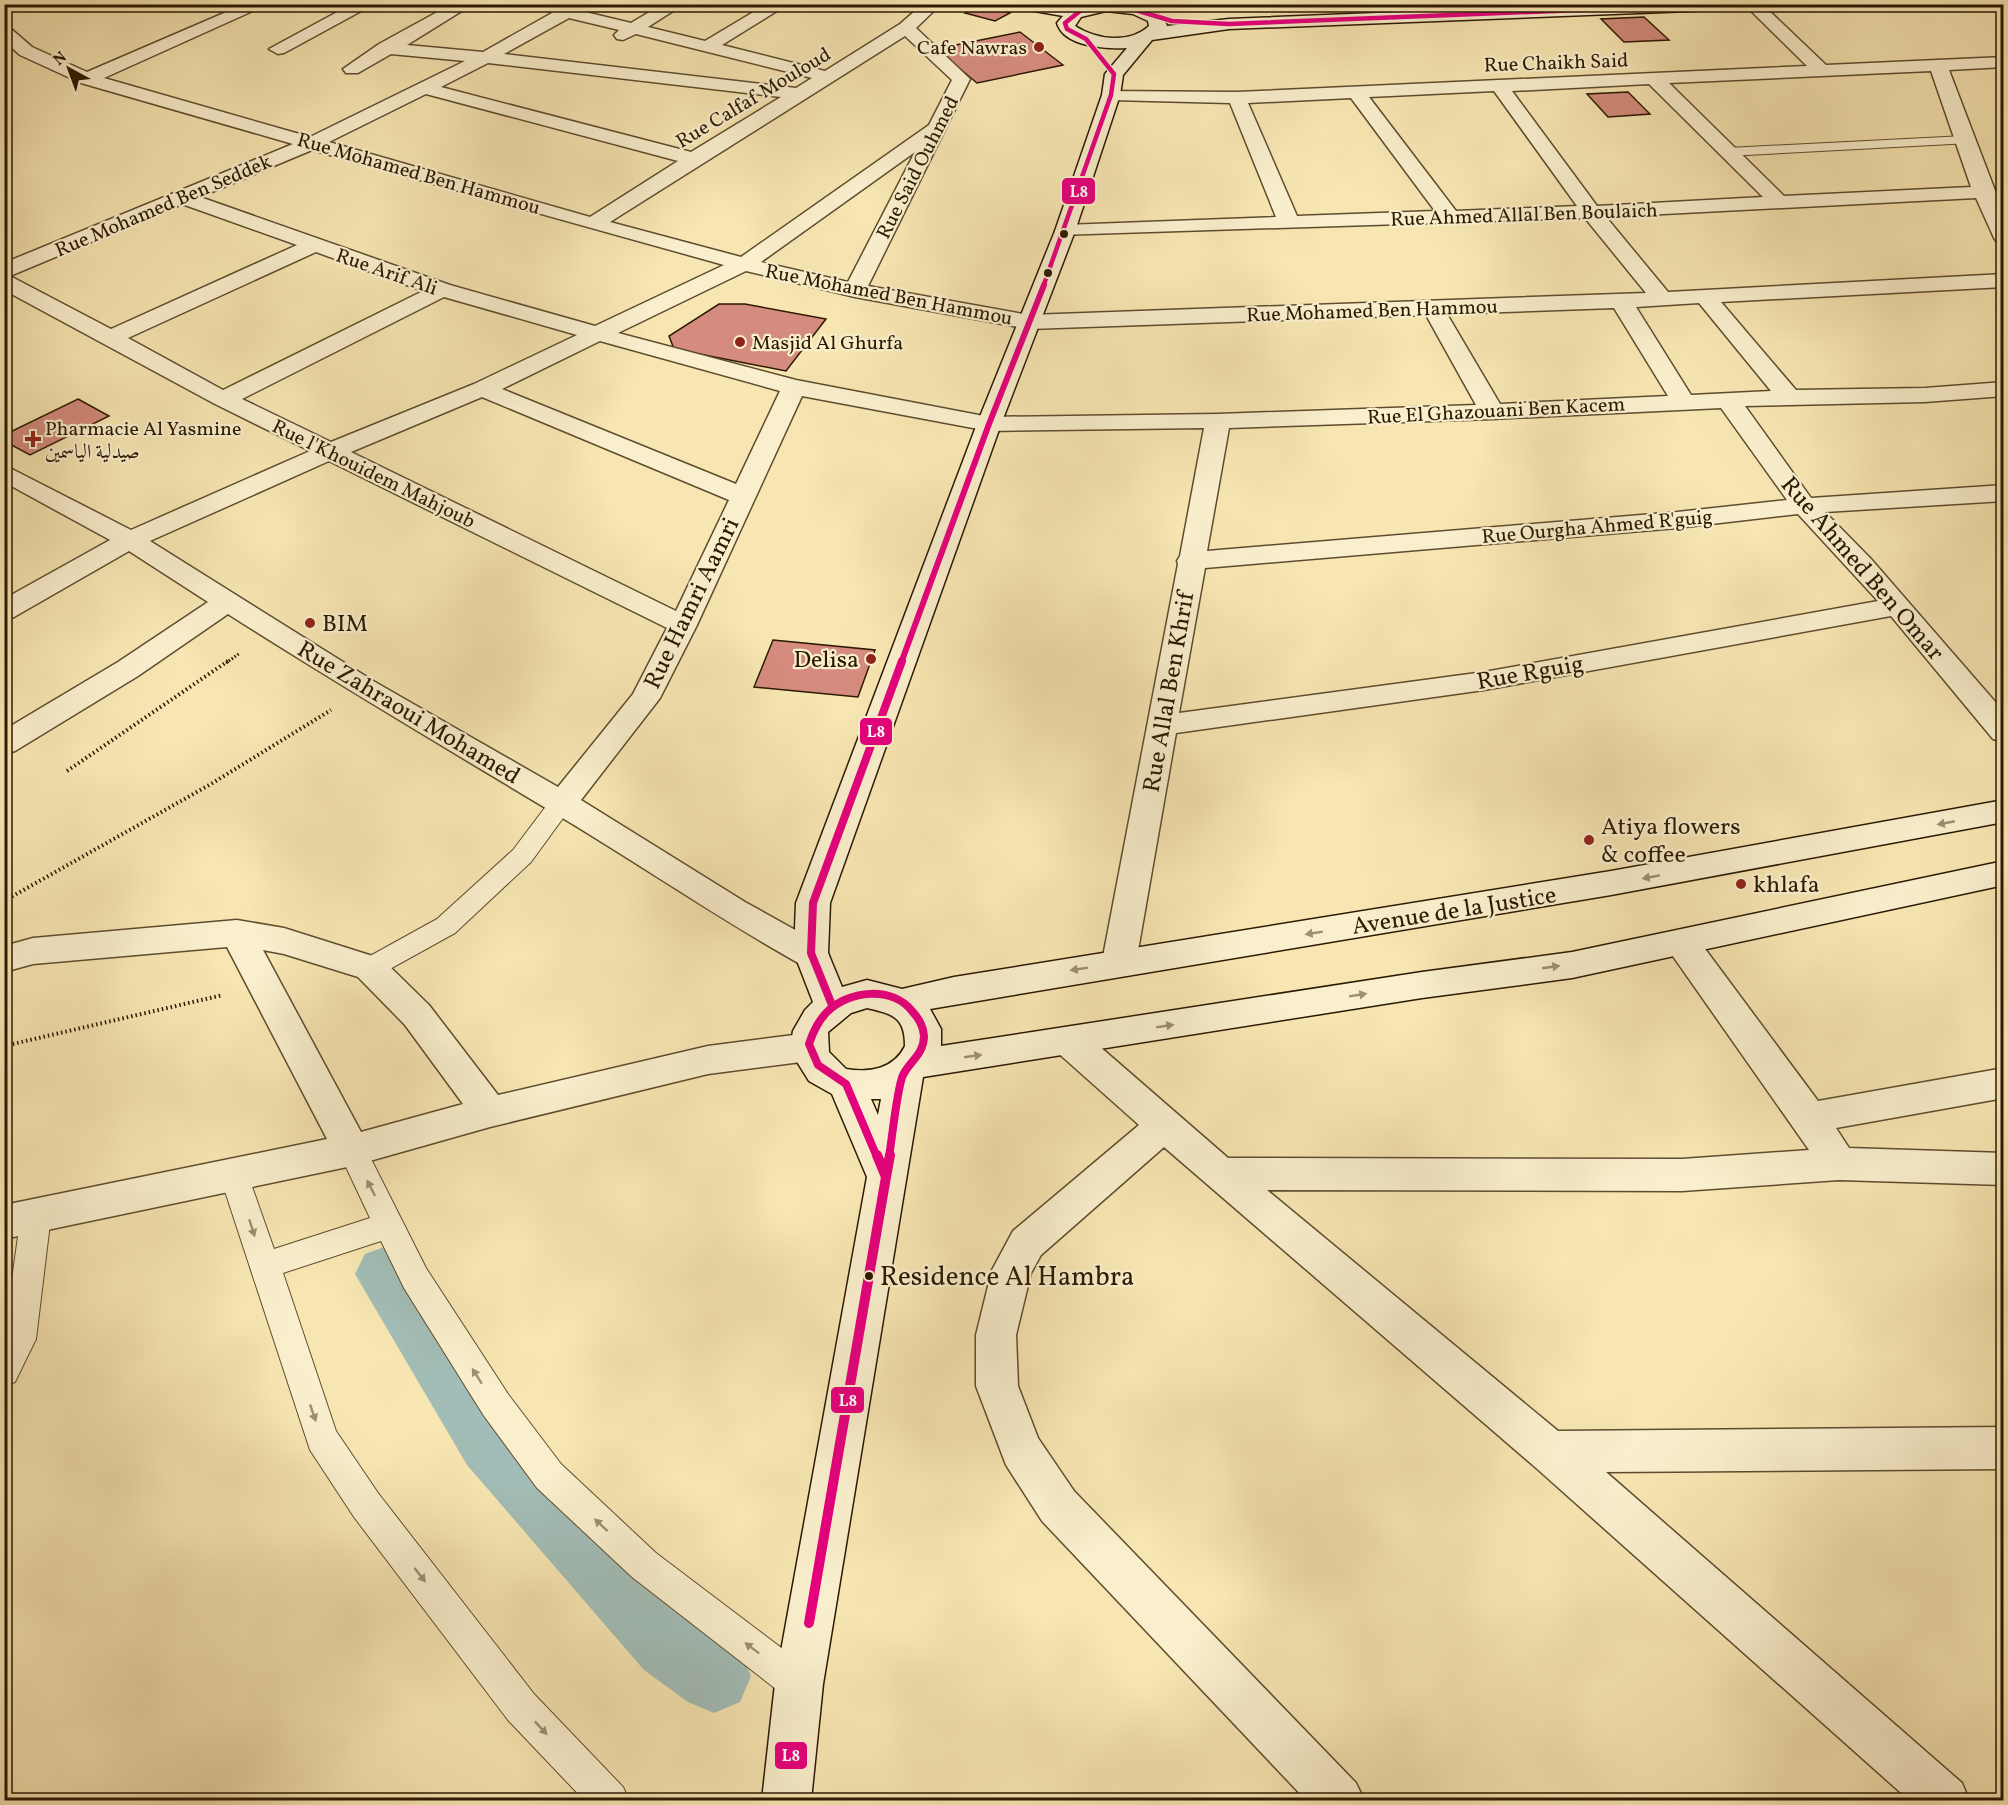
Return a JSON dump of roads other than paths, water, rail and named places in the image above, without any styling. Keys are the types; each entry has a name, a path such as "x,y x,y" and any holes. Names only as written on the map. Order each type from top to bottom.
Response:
{"street":[{"path":"87,79 260,4"},
{"path":"278,49 366,4"},
{"path":"352,69 465,4"},
{"path":"535,4 574,8 633,28 829,77"},
{"path":"613,41 676,4"},
{"path":"708,46 780,4"},
{"name":"Rue Calfaf Mouloud","path":"593,224 906,28 933,4"},
{"path":"1023,4 1075,13 1106,5 1130,8 1152,29"},
{"path":"1075,13 1065,23 1067,29 1086,39 1123,42 1152,29 1229,24 1564,8 1741,4"},
{"path":"1752,4 1821,69"},
{"name":"Rue Mohamed Ben Seddek","path":"4,271 314,142 483,59 574,8"},
{"name":"Rue Said Ouhmed","path":"855,290 962,79 906,28"},
{"path":"832,1005 812,954 813,903 989,424 1065,231 1111,95 1114,74 1152,29"},
{"name":"Rue Mohamed Ben Hammou","path":"4,32 27,51 87,79 314,142 593,224 744,264 855,290 1029,322 1621,301 2004,279"},
{"path":"1086,39 1114,74"},
{"path":"386,48 573,66 801,94"},
{"path":"573,66 593,54"},
{"name":"Rue Chaikh Said","path":"1111,95 1237,98 2004,62"},
{"path":"1938,65 1983,192 2004,238"},
{"path":"1655,80 1779,202"},
{"path":"1500,87 1591,212 1662,299"},
{"path":"425,88 694,159"},
{"path":"1356,92 1449,216"},
{"path":"1237,98 1289,223"},
{"path":"4,610 130,540 329,452 482,389 744,264 939,126"},
{"name":"Rue Ahmed Allal Ben Boulaich","path":"1065,231 1591,212 1983,192"},
{"name":"Rue Arif Ali","path":"181,197 313,246 442,290 794,387"},
{"path":"110,338 313,246"},
{"name":"Rue l'Khouidem Mahjoub","path":"4,281 223,399 683,626"},
{"path":"223,399 442,290"},
{"path":"1705,297 1789,397"},
{"path":"1621,301 1684,402"},
{"path":"1434,308 1492,412"},
{"name":"Rue El Ghazouani Ben Kacem","path":"794,387 989,424 1218,421 1492,412 1789,397 1925,395 2004,389"},
{"name":"Rue Hamri Aamri","path":"562,803 645,698 683,626 794,387"},
{"path":"482,389 742,496"},
{"name":"Rue Ahmed Ben Omar","path":"1728,400 1804,506 1862,566 1894,607 2004,732"},
{"name":"Rue Allal Ben Khrif","path":"1119,962 1164,725 1190,561 1218,421"},
{"name":"Rue Zahraoui Mohamed","path":"4,472 130,540 365,690 562,803 733,911 812,954"},
{"name":"Rue Ourgha Ahmed R'guig","path":"1190,561 1677,520 1804,506 2004,493"},
{"path":"4,744 128,669 227,602"},
{"name":"Rue Rguig","path":"1164,725 1484,681 1894,607"},
{"name":"Avenue de la Justice","path":"903,1002 954,990 1119,962 1354,927 1797,853 2004,811"},
{"path":"786,1800 799,1684 886,1178 909,1069 923,1048 924,1030 917,1014 903,1002 886,995 867,994 849,997 832,1005 818,1017 811,1031 809,1047 815,1062 827,1076 846,1084 866,1087 886,1083 909,1069 1422,984 1572,964 1682,943 2004,873"},
{"path":"237,933 352,1150"},
{"path":"4,959 33,951 237,933 284,941 370,968 417,1015 490,1112"},
{"path":"1682,943 1809,1118 1839,1164"},
{"path":"1070,1042 1163,1126 1550,1452 1945,1800"},
{"path":"20,1218 352,1150 490,1112 708,1060 809,1047"},
{"path":"1809,1118 2004,1083"},
{"path":"846,1084 886,1178"},
{"path":"1163,1126 1027,1243 1012,1270 996,1335 997,1386 1021,1450 1058,1506 1339,1800"},
{"path":"1220,1174 1682,1175 1839,1164 2004,1169"},
{"path":"1550,1452 2004,1448"}],"lane":[{"path":"1728,152 1965,140"},
{"path":"370,968 446,926 522,856 562,803"},
{"path":"352,1150 415,1278 496,1405 549,1476 644,1565 799,1684"},
{"path":"234,1173 322,1439 366,1505 521,1707 610,1800"},
{"path":"4,1371 20,1339 20,1218"},
{"path":"264,1266 389,1225"}],"waterway":[{"path":"387,1274 491,1442 670,1644 714,1676"}],"place":[{"name":"Cafe Nawras","path":"1039,47"},
{"name":"Masjid Al Ghurfa","path":"740,342"},
{"name":"Pharmacie Al Yasmine صيدلية الياسمين","path":"33,439"},
{"name":"BIM","path":"310,623"},
{"name":"Delisa","path":"871,659"},
{"name":"Atiya flowers & coffee","path":"1589,840"},
{"name":"khlafa","path":"1741,884"},
{"name":"Residence Al Hambra","path":"869,1276"}]}
